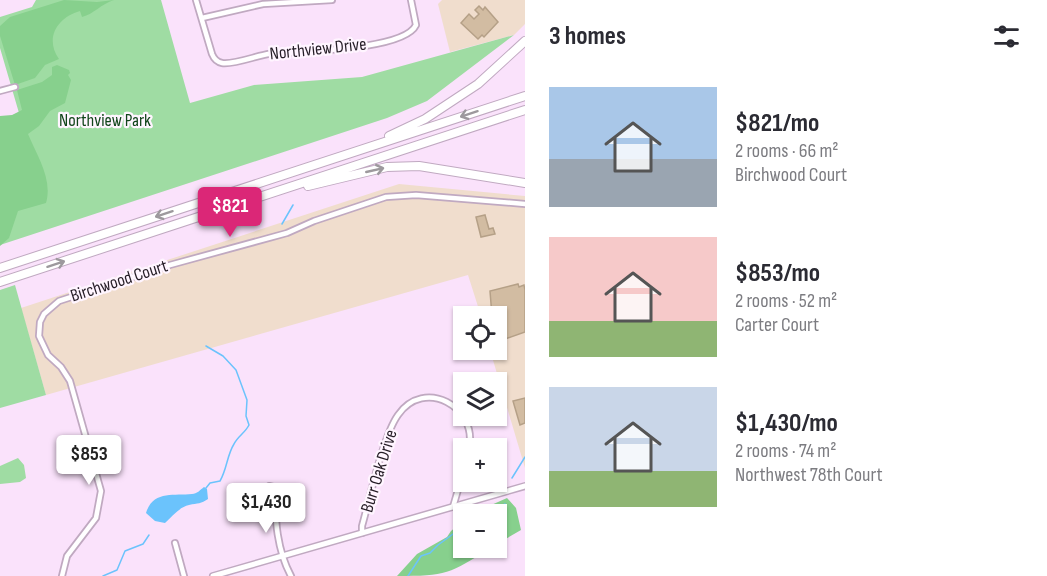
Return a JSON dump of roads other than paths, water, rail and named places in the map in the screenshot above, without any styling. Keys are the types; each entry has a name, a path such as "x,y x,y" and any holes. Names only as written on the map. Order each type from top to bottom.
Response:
{"highway":[{"path":"362,149 425,119 447,105 478,84 525,41"},
{"path":"0,268 525,96"},
{"path":"0,282 525,110"},
{"path":"256,198 387,167 419,166 525,183"}],"street":[{"path":"196,0 202,18 263,4 332,0"},
{"name":"Northview Drive","path":"202,18 213,57 221,63 227,63 270,54 354,47 407,34 416,25 411,0"},
{"path":"0,91 15,87"},
{"name":"Birchwood Court","path":"62,576 67,556 91,526 101,500 99,481 72,387 66,374 41,345 39,336 40,322 44,314 59,300 170,265 287,233 314,221 386,197 416,195 525,204"},
{"name":"Burr Oak Drive","path":"362,533 362,526 388,436 395,420 405,407 415,400 429,397 443,399 453,405 469,425 471,438"},
{"path":"463,504 525,486"},
{"path":"275,494 277,530 283,556 291,576"},
{"path":"213,576 453,507"},
{"path":"175,543 184,576"}],"water":[{"path":"204,487 207,489 208,499 182,508 165,523 155,521 146,513 149,506 159,497 194,494"}],"waterway":[{"path":"282,224 293,205"},
{"path":"206,346 223,356 236,370 247,400 246,416 249,425 232,448 220,481 210,483 206,488"},
{"path":"512,478 525,457"},
{"path":"408,576 421,556 430,553 453,534"},
{"path":"103,576 117,570 125,551 143,544 149,535"}],"park label":[{"name":"Northview Park","path":"105,120"}]}
